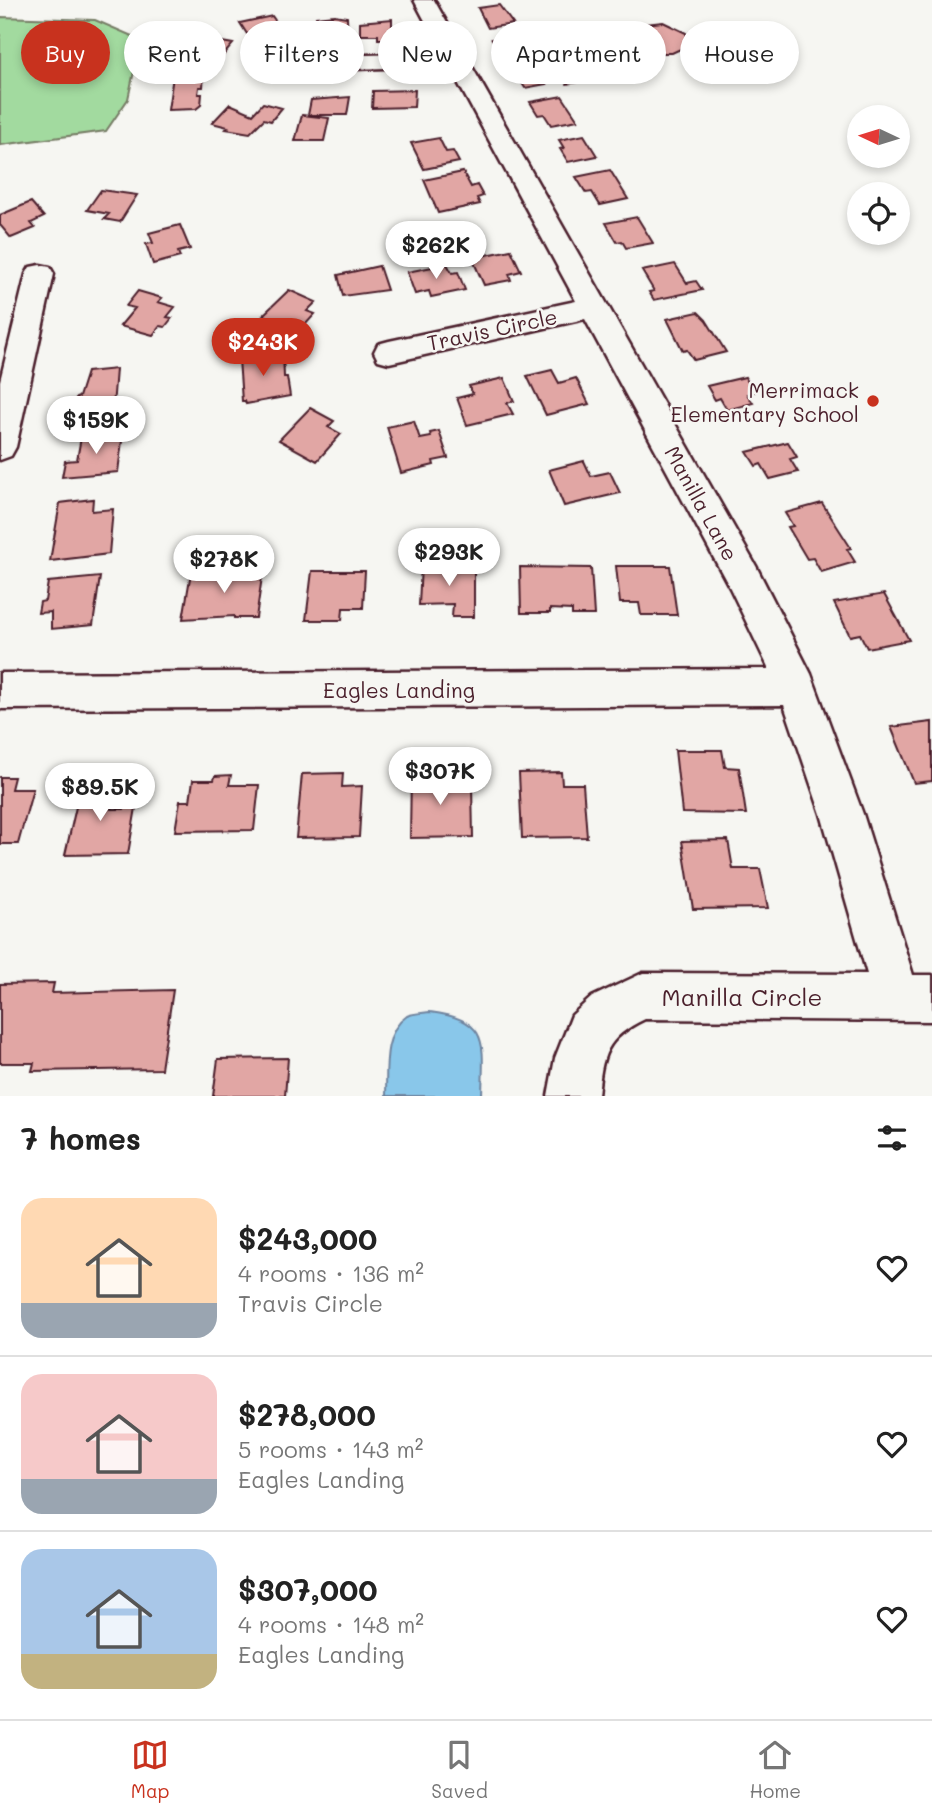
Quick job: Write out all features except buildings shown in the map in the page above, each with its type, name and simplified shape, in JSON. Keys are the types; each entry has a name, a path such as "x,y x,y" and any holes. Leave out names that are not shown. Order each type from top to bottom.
{"street":[{"name":"Manilla Lane","path":"424,0 435,21"},
{"name":"Manilla Lane","path":"470,84 743,577 797,687 842,814 914,997"},
{"path":"0,447 40,274"},
{"name":"Travis Circle","path":"389,352 594,307"},
{"name":"Eagles Landing","path":"0,691 797,687"},
{"name":"Manilla Circle","path":"573,1096 577,1062 592,1026 614,1008 643,996 914,997"}],"green space":[{"path":"0,17 97,21 21,21 21,84 110,84 110,26 124,33 124,84 131,84 128,99 106,131 0,145"}],"water":[{"path":"430,1012 464,1021 474,1028 482,1048 482,1096 386,1096 386,1064 393,1032 407,1016"}],"place":[{"name":"Merrimack Elementary School","path":"873,401"}]}
